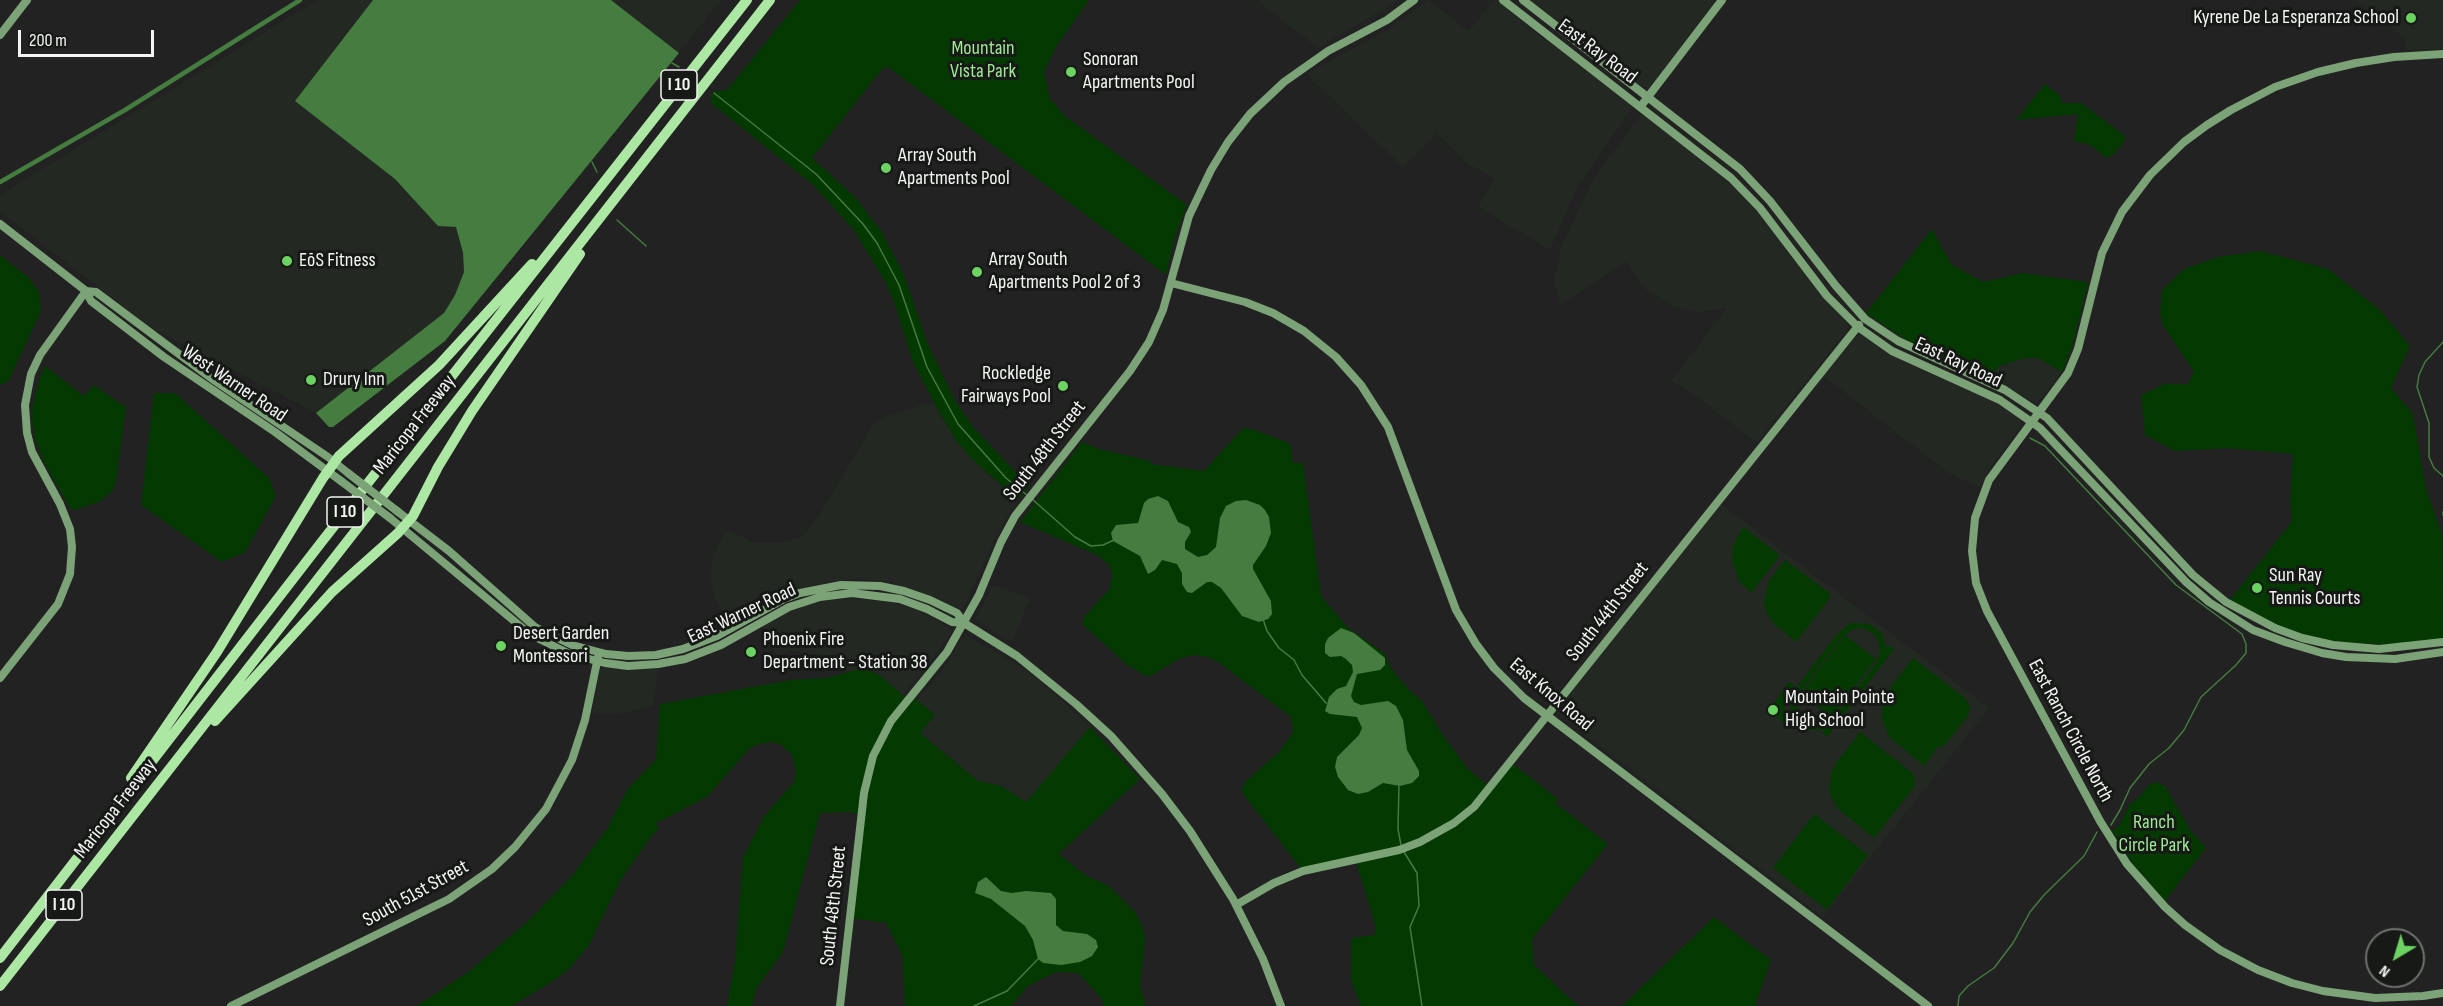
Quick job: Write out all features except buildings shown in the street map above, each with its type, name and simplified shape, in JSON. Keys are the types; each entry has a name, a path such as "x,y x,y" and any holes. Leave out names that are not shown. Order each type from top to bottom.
{"highway":[{"name":"Maricopa Freeway","path":"0,958 320,544 747,0"},
{"name":"Maricopa Freeway","path":"0,986 770,0"},
{"path":"736,42 757,28 778,0"},
{"path":"80,856 103,816 217,652 323,478 339,456 453,350 546,248 590,192 612,171"},
{"path":"128,823 140,815 225,709 332,592 406,524 472,411 539,311 614,209 629,181"}],"main road":[{"path":"0,34 27,0"},
{"name":"South 48th Street","path":"840,1006 861,814 873,756 891,721 937,666 964,623 1015,516 1130,371 1149,342 1157,327 1189,216 1204,182 1223,150 1243,123 1272,92 1336,46 1387,20 1414,0"},
{"name":"East Ray Road","path":"1503,0 1709,159 1746,192 1827,296 1858,327 1892,351 2036,416 2056,442 2187,582 2209,602 2253,630 2299,647 2346,657 2396,659 2443,652"},
{"name":"East Ray Road","path":"1523,0 1729,159 1754,184 1865,319 1898,341 2005,390 2036,416 2063,433 2193,575 2226,602 2275,628 2302,638 2347,647 2395,648 2443,642"},
{"path":"1641,106 1722,0"},
{"name":"East Ranch Circle North","path":"2443,54 2370,61 2318,72 2253,98 2184,142 2150,175 2122,212 2099,264 2073,363 2061,383 1995,468 1982,495 1973,528 1971,551 1974,576 1987,611 2100,821 2127,864 2153,896 2185,925 2228,955 2266,973 2307,987 2359,997 2423,996 2443,993"},
{"name":"West Warner Road","path":"0,224 86,291 91,301 164,357 332,468 348,473 372,492"},
{"name":"East Knox Road","path":"1171,282 1235,299 1273,314 1313,337 1352,373 1375,405 1393,439 1444,580 1464,626 1494,668 1524,698 1547,716 1928,1006"},
{"path":"0,678 58,604 70,574 72,547 70,529 60,504 32,452 27,433 25,405 31,374 40,355 86,291"},
{"name":"West Warner Road","path":"86,291 96,292 332,468 341,481 367,501"},
{"name":"South 44th Street","path":"1236,905 1274,883 1303,871 1402,848 1440,833 1474,807 1865,319"},
{"path":"164,357 168,355 173,357 212,385 218,388 223,387"},
{"name":"East Warner Road","path":"372,492 397,511 406,524 522,629 553,647 597,662 628,666 685,659 721,645 780,612 820,597 852,593 900,599 952,622 964,623"},
{"path":"2113,503 2120,496"},
{"name":"East Warner Road","path":"367,501 390,518 406,524 449,551 528,621 556,638 598,652 628,657 656,655 683,649 717,636 800,593 841,585 880,586 903,591 930,600 957,613 964,623 1007,649 1076,704 1111,736 1145,773 1190,831 1236,905 1263,959 1281,1006"},
{"path":"775,604 780,612"},
{"path":"522,629 528,621"},
{"name":"South 51st Street","path":"231,1006 449,899 492,869 532,827 556,792 581,736 598,652"}],"shaded area":[{"path":"317,0 373,0 295,101 395,179 438,226 456,227 463,253 464,272 455,295 444,313 316,413 153,329 0,212 0,195"},
{"path":"373,0 611,0 679,53 445,341 333,427 329,427 316,413 444,313 455,295 464,272 463,253 456,227 438,226 395,179 295,101"},
{"path":"611,0 721,0 679,53"},
{"path":"1256,0 1399,0 1318,48"},
{"path":"1428,0 1469,31 1494,0 1497,0 1544,40 1559,47 1632,104 1630,112 1578,185 1550,250 1478,207 1495,179 1465,162 1437,133 1403,167 1306,74 1389,29"},
{"path":"1529,0 1717,0 1647,88 1641,86 1629,73"},
{"name":"Kyrene De La Esperanza School","path":"2355,0 2443,0 2443,49 2406,50 2403,36"},
{"path":"1645,115 1693,151 1730,185 1737,188 1780,238 1783,247 1803,268 1848,325 1847,330 1758,441 1752,440 1698,397 1671,381 1727,308 1698,312 1672,306 1645,289 1626,262 1559,306 1554,278 1562,245 1591,184 1640,116"},
{"path":"1856,336 1863,336 1901,360 1994,402 2019,416 2022,420 2021,426 1993,463 1980,487 1950,474 1823,376"},
{"path":"2025,358 2038,358 2062,372 2037,403 1991,379 1999,366"},
{"path":"933,402 957,442 991,478 1018,500 997,534 963,609 959,610 892,582 858,578 812,585 788,592 765,602 733,621 728,620 717,603 710,580 713,555 726,530 756,543 785,542 802,536 818,517 873,425 888,415"},
{"path":"1158,496 1168,501 1178,522 1189,527 1191,532 1185,542 1185,549 1198,557 1207,555 1216,547 1220,518 1226,506 1236,501 1246,500 1260,505 1265,510 1269,517 1271,533 1253,569 1271,601 1272,614 1268,619 1259,622 1242,616 1221,588 1212,582 1207,582 1192,593 1187,592 1182,584 1182,573 1177,564 1162,560 1155,570 1148,574 1140,556 1113,541 1111,533 1116,525 1138,523 1144,503"},
{"name":"Mountain Pointe High School","path":"1721,504 1989,708 1823,917 1558,714 1558,709"},
{"path":"994,585 1030,598 1015,636 1010,642 978,621 976,617"},
{"path":"830,600 884,601 917,610 950,628 951,632 924,671 902,695 881,676 864,668 845,673 840,657 787,651 777,656 762,625 792,610 812,604"},
{"path":"1341,628 1354,633 1385,658 1385,665 1380,670 1357,674 1351,696 1354,702 1361,705 1388,701 1396,706 1403,720 1407,750 1419,771 1419,776 1412,783 1400,786 1383,783 1368,792 1358,794 1348,790 1338,777 1335,767 1337,757 1359,735 1362,728 1357,717 1330,714 1325,711 1329,697 1337,689 1346,686 1353,672 1352,665 1346,659 1341,656 1330,657 1325,653 1328,638"},
{"path":"968,637 1014,662 1050,690 1090,727 1027,803 1001,786 978,781 919,732 935,715 917,700 943,669 962,639"},
{"path":"659,667 653,706 617,714 592,714 600,671 603,668"},
{"path":"986,877 1001,891 1051,893 1056,899 1056,925 1063,931 1087,934 1096,940 1098,947 1092,956 1080,962 1061,965 1043,963 1038,959 1033,940 1025,926 991,899 975,893 978,882"}],"green space":[{"name":"Mountain Vista Park","path":"800,0 1089,0 1056,47 1044,72 1050,99 1066,117 1187,205 1175,237 1166,275 888,67 882,69 812,158 855,197 881,231 904,275 927,342 954,399 973,427 1030,485 1018,500 974,461 957,442 913,362 885,281 853,229 812,184 711,103 711,96 715,91 727,90"},
{"path":"2045,84 2060,96 2062,103 2081,103 2125,136 2125,140 2114,154 2106,158 2090,145 2074,141 2078,114 2016,120"},
{"path":"1932,229 1951,264 1983,282 2022,273 2088,282 2072,348 2062,372 2038,358 2025,358 1999,366 1991,379 1909,342 1866,313"},
{"path":"2260,251 2328,269 2380,310 2410,346 2391,388 2413,414 2426,489 2442,534 2443,638 2388,645 2331,641 2308,636 2269,622 2230,600 2292,521 2290,502 2293,454 2227,448 2175,451 2145,435 2141,395 2164,384 2188,384 2194,372 2162,324 2160,313 2162,290 2184,269 2218,257"},
{"path":"0,255 29,278 39,292 41,311 8,382 0,385"},
{"path":"45,366 84,396 94,385 126,406 116,483 112,491 99,502 75,510 70,508 44,462 35,439 33,404"},
{"path":"154,393 175,393 269,478 276,496 245,552 222,562 141,505"},
{"path":"1243,428 1255,430 1291,444 1293,463 1303,463 1321,596 1348,628 1384,653 1391,668 1409,690 1422,701 1444,737 1469,770 1490,787 1510,762 1558,799 1555,803 1608,844 1532,939 1534,965 1578,1006 1361,1006 1351,981 1351,938 1375,935 1375,924 1355,859 1303,871 1243,794 1242,788 1246,781 1280,751 1293,732 1291,717 1218,662 1207,657 1194,655 1181,658 1148,677 1127,665 1082,624 1085,616 1110,588 1112,573 1108,564 1097,555 1020,522 1082,442 1099,449 1150,461 1151,464 1204,471"},
{"path":"1743,527 1778,554 1778,558 1751,593 1739,581 1732,561 1733,546"},
{"path":"1785,560 1829,593 1830,598 1796,642 1774,624 1767,614 1764,603 1769,580"},
{"path":"1850,623 1870,624 1882,634 1886,648 1889,646 1894,649 1827,737 1822,733 1824,730 1807,730 1796,721 1791,710 1791,695 1837,634","holes":["1864,628 1875,635 1880,651 1877,662 1833,719 1821,724 1808,722 1803,718 1797,708 1801,691 1843,636 1853,629"]},
{"path":"1845,635 1876,659 1832,718 1801,694"},
{"path":"1913,658 1965,698 1970,707 1968,716 1942,748 1938,746 1924,766 1889,737 1882,719 1882,706 1886,693"},
{"path":"863,668 881,676 902,695 917,700 935,715 920,733 978,781 1001,786 1026,802 1090,727 1140,779 1059,854 1085,875 1109,886 1135,912 1143,927 1145,940 1140,986 1146,1006 1104,1006 1101,998 1078,973 1056,972 1028,986 1011,1006 905,1006 902,955 886,923 850,918 860,814 850,812 820,813 783,952 756,989 752,1006 727,1006 735,961 743,857 765,815 794,782 796,772 792,755 780,744 770,742 749,749 707,797 656,823 659,829 653,834 620,881 589,945 570,968 556,979 512,1006 417,1006 468,972 528,921 570,878 607,829 627,790 656,759 660,704 791,680 826,678"},
{"path":"1789,682 1794,685 1784,706 1786,717 1791,722 1789,728 1769,710"},
{"path":"1860,732 1911,772 1915,778 1914,787 1874,838 1838,809 1829,788 1831,773 1836,763"},
{"name":"Ranch Circle Park","path":"2156,782 2165,786 2190,830 2206,848 2165,901 2133,864 2112,831 2119,826 2129,805 2149,785"},
{"path":"1814,814 1868,855 1827,910 1773,868"},
{"path":"1714,917 1771,960 1755,1006 1622,1006"}],"waterway":[{"path":"0,182 125,110 300,0"},
{"path":"672,63 679,67"},
{"path":"714,93 816,174 863,224 877,243 899,285 927,367 958,424 1006,478 1028,496"},
{"path":"592,162 597,172"},
{"path":"617,220 646,246"},
{"path":"2443,342 2425,362 2417,387 2429,423 2429,457 2434,468 2443,476"},
{"path":"2030,438 2045,446 2176,585 2242,634 2246,644 2246,653 2236,665 2201,697 2184,730 2169,748 2149,764 2130,788 2111,825"},
{"path":"1032,499 1075,537 1091,546 1103,545 1114,540"},
{"path":"1263,619 1267,631 1279,648 1294,660 1302,675 1326,703"},
{"path":"1399,784 1398,829 1401,845"},
{"path":"1958,1006 1959,996 1968,986 1994,968 2013,943 2030,912 2084,856 2097,832"},
{"path":"1404,852 1417,873 1419,906 1410,927 1422,1006"},
{"path":"974,1006 1007,991 1038,959"}],"place":[{"name":"Kyrene De La Esperanza School","path":"2411,18"},
{"name":"Sonoran Apartments Pool","path":"1071,72"},
{"name":"Array South Apartments Pool","path":"886,168"},
{"name":"EōS Fitness","path":"287,261"},
{"name":"Array South Apartments Pool 2 of 3","path":"977,272"},
{"name":"Drury Inn","path":"311,380"},
{"name":"Rockledge Fairways Pool","path":"1063,386"},
{"name":"Sun Ray Tennis Courts","path":"2257,588"},
{"name":"Desert Garden Montessori","path":"501,646"},
{"name":"Phoenix Fire Department - Station 38","path":"751,652"},
{"name":"Mountain Pointe High School","path":"1773,710"}]}
